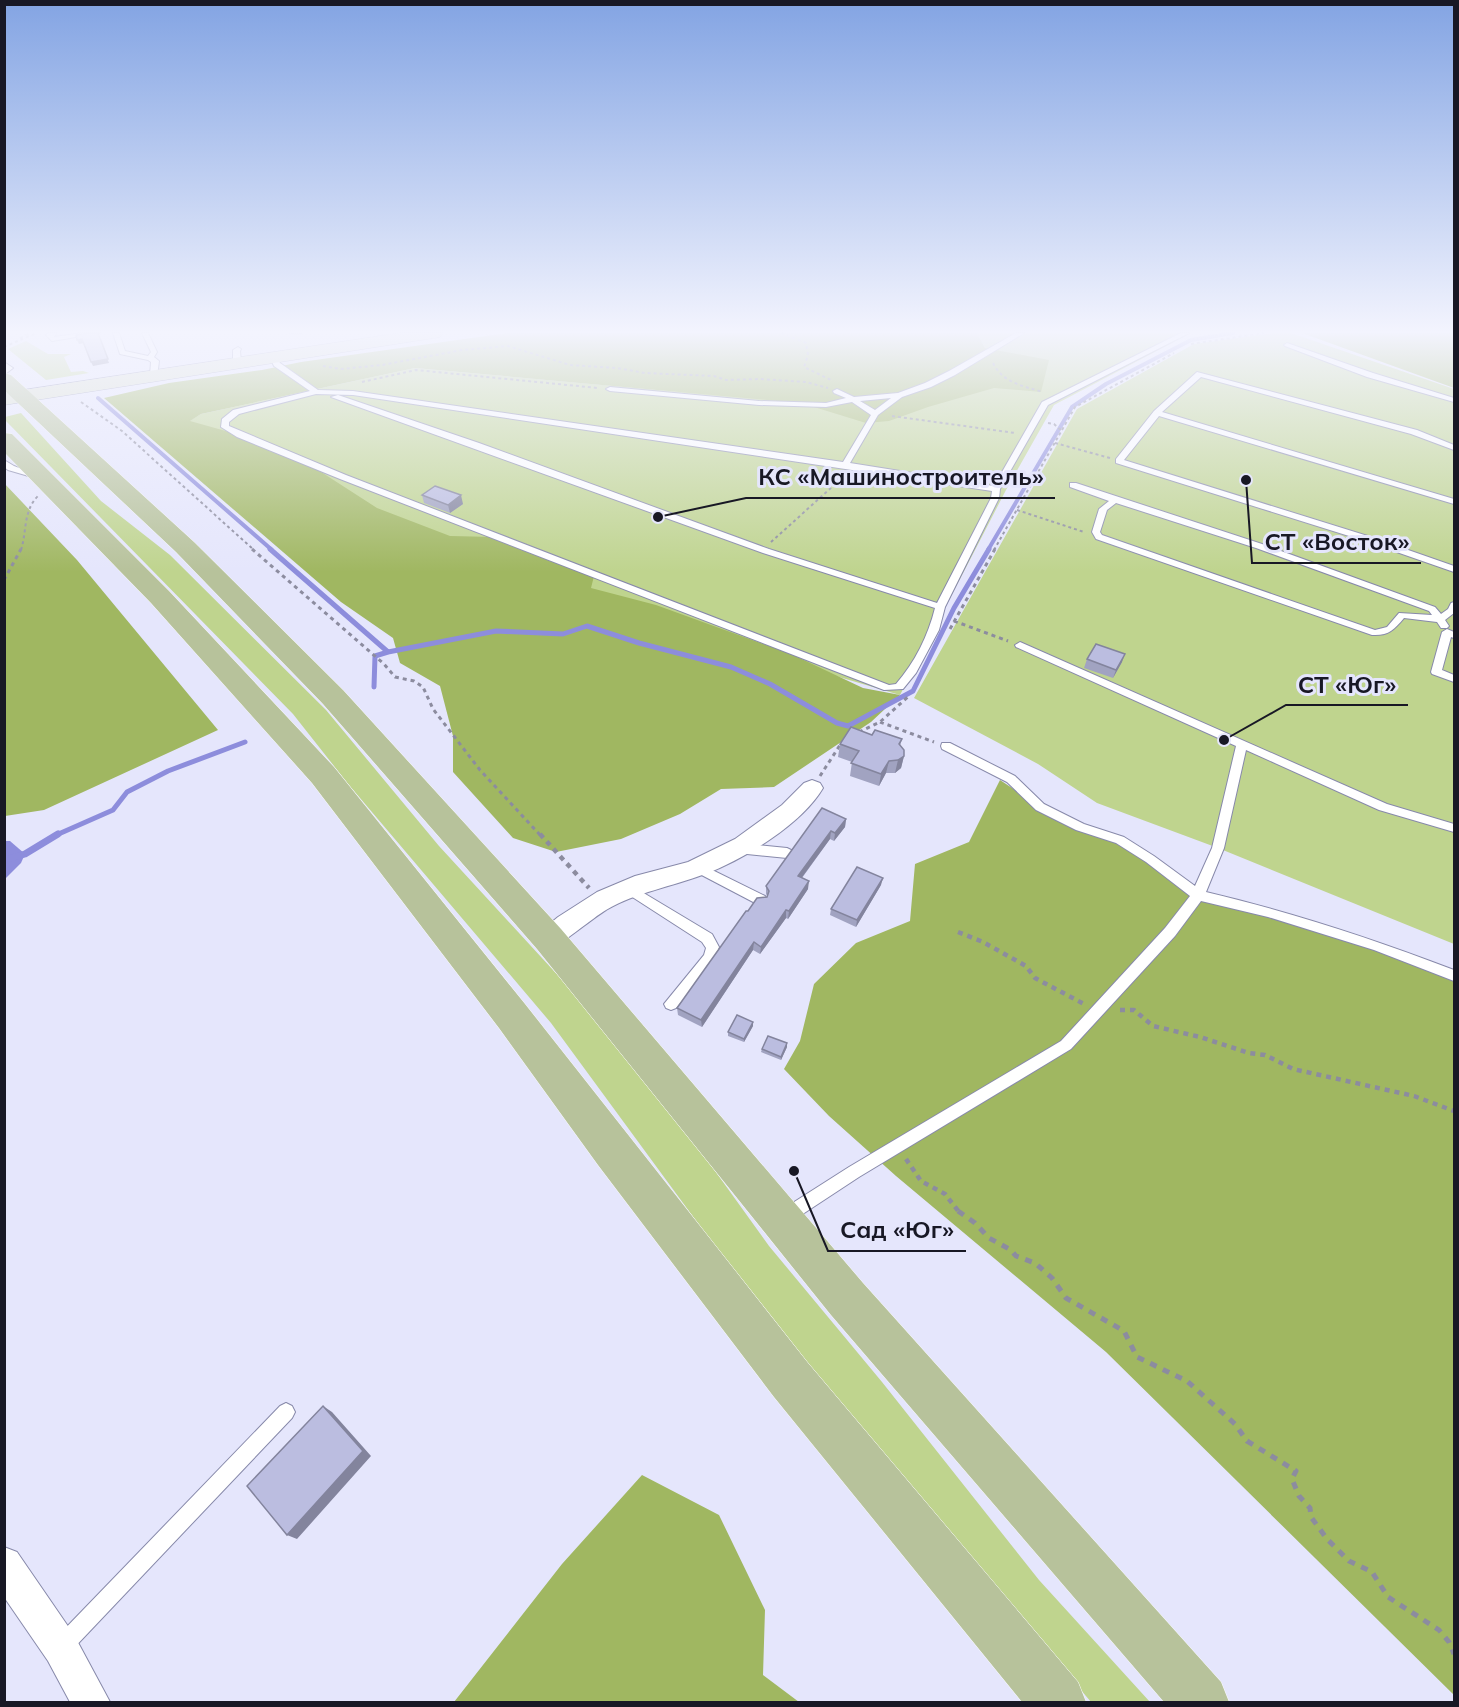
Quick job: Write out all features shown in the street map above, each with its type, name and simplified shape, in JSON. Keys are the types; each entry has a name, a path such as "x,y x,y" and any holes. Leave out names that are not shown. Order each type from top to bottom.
{"main road":[{"path":"41,413 185,547 333,697 549,939 847,1299 1201,1702"},
{"path":"4,439 160,597 323,775 512,1016 613,1151 791,1380 1058,1702"}],"street":[{"path":"549,939 570,919 627,888 698,868 736,848 800,804 812,788"},
{"path":"4,1565 61,1648 91,1702"}],"lane":[{"path":"235,413 225,422 225,427 343,477 888,688 898,687 911,673 934,630 940,607 995,498 996,489 1040,413"},
{"path":"379,413 476,445 762,549 940,607"},
{"path":"496,413 996,489"},
{"path":"1455,502 1157,413 1119,460 1455,569"},
{"path":"1343,413 1414,432 1455,448"},
{"path":"845,465 875,414"},
{"path":"4,462 11,468 46,483"},
{"path":"1073,485 1358,580 1432,609 1451,634 1436,672 1455,679"},
{"path":"1115,500 1103,509 1095,532 1099,537 1375,633 1389,629 1402,615 1440,619 1455,605"},
{"path":"1020,645 1383,807 1455,828"},
{"path":"782,1219 896,1147 1066,1045 1170,932 1198,895 1218,848 1242,744"},
{"path":"946,746 1011,779 1040,807 1080,827 1120,840 1198,895 1268,912 1377,945 1455,976"},
{"path":"736,848 787,853"},
{"path":"698,868 761,900"},
{"path":"627,888 707,938 713,947 709,958 671,1004"},
{"path":"61,1648 286,1412"}],"path":[{"path":"95,413 122,431 192,496 381,661 395,677 414,681 423,687 433,709 480,770 601,901"},
{"path":"949,631 1055,442 1059,429 1071,413"},
{"path":"875,414 1000,430 1028,436"},
{"path":"1055,442 1119,460"},
{"path":"762,549 832,488 845,465"},
{"path":"4,580 22,550 26,518 34,499 46,483"},
{"path":"1017,510 1099,537"},
{"path":"954,621 1020,645"},
{"path":"853,735 880,723 905,702 913,691"},
{"path":"880,723 946,746"},
{"path":"812,788 843,740"},
{"path":"958,932 983,942 1026,966 1035,978 1098,1010 1134,1010 1154,1026 1200,1036 1249,1053 1265,1054 1293,1069 1392,1090 1455,1111"},
{"path":"896,1147 910,1163 921,1181 945,1194 960,1213 975,1223 989,1238 1011,1250 1016,1256 1035,1263 1052,1278 1066,1298 1124,1331 1137,1357 1188,1381 1235,1424 1247,1441 1296,1471 1292,1479 1299,1496 1310,1508 1311,1517 1327,1539 1349,1561 1372,1572 1388,1597 1439,1630 1455,1654"}],"green space":[{"path":"21,413 101,501 170,555 326,710 439,846 586,1006 705,1157 769,1246 882,1382 1039,1580 1150,1702 1091,1702 843,1408 741,1282 551,1023 349,785 293,714 5,420 5,417"},
{"path":"121,413 207,413 190,421 240,435 301,459 377,508 450,536 494,537 594,576 591,588 656,605 791,654 863,688 900,695 871,722 774,787 721,789 680,814 621,839 556,852 513,838 453,772 453,736 440,686 400,663 393,638 341,602"},
{"path":"832,413 912,413 889,421 866,423"},
{"path":"1050,413 1006,490 900,695 619,612 173,431 201,414"},
{"path":"1075,413 1454,413 1454,944 1218,848 1097,803 1038,764 914,698"},
{"path":"4,483 77,560 218,730 44,810 5,816"},
{"path":"1000,780 1063,822 1120,840 1198,895 1431,966 1454,976 1454,1695 1106,1352 896,1176 829,1116 784,1069 800,1041 814,984 856,943 910,921 915,864 969,842"},
{"path":"642,1475 719,1515 765,1610 763,1675 799,1702 454,1702 562,1564"}],"water":[{"path":"5,841 10,841 25,854 21,863 5,879"}],"building":[{"path":"435,486 461,495 448,505 422,495"},
{"path":"1096,644 1125,654 1116,670 1087,659"},
{"path":"851,727 872,735 875,730 902,739 899,744 904,750 904,756 898,760 889,761 881,774 851,763 859,751 840,744"},
{"path":"822,808 846,819 835,833 831,831 798,876 809,881 789,911 786,910 761,947 754,942 701,1020 677,1008 746,911 757,898 767,897 769,891 766,886"},
{"path":"857,867 883,878 857,920 831,909"},
{"path":"737,1015 753,1022 744,1039 728,1032"},
{"path":"768,1036 787,1043 781,1057 762,1049"},
{"path":"323,1406 363,1451 287,1535 247,1486"}],"waterway":[{"path":"115,413 272,550"},
{"path":"988,550 1069,413"},
{"path":"270,549 388,652"},
{"path":"388,652 496,631 563,634 587,626 639,643 731,667 770,684 837,723 848,726 913,691 954,608 989,549"},
{"path":"374,687 375,656 388,652"},
{"path":"57,835 113,810 127,792 168,771 245,742"},
{"path":"4,860 25,854 57,835"}],"place":[{"name":"СТ «Восток»","path":"1246,480"},
{"name":"КС «Машиностроитель»","path":"658,517"},
{"name":"СТ «Юг»","path":"1224,740"},
{"name":"Сад «Юг»","path":"794,1171"}]}
